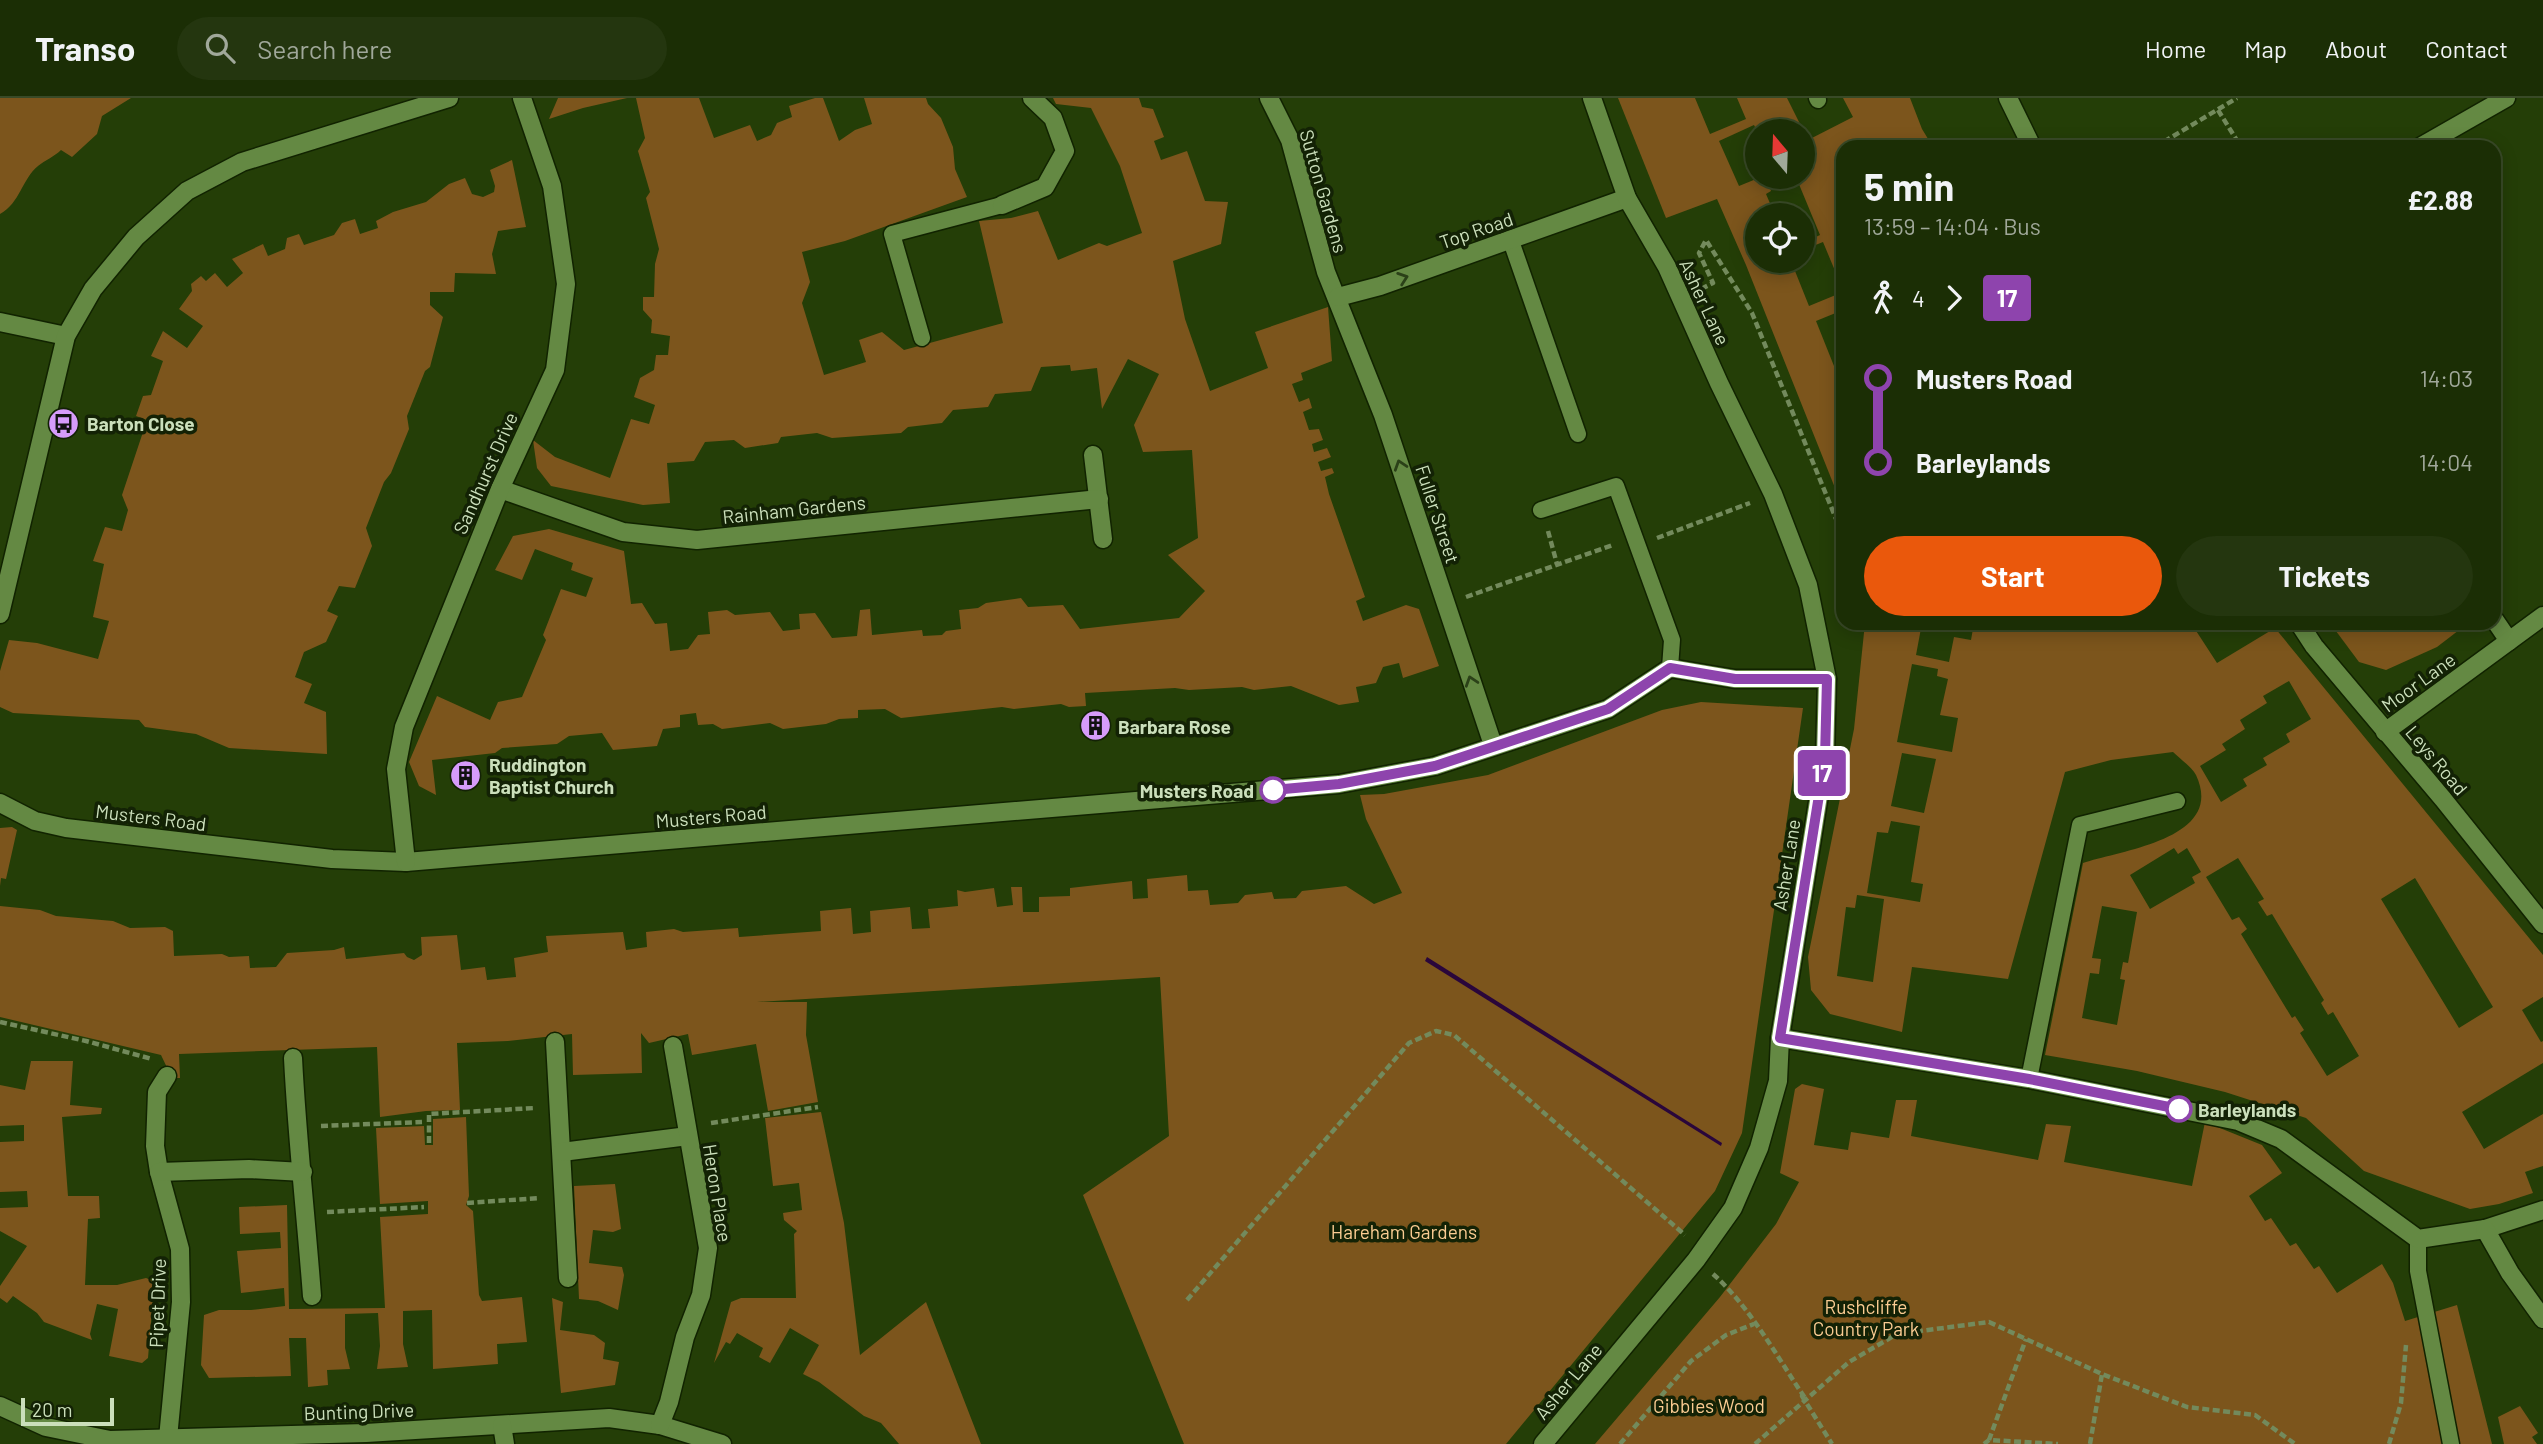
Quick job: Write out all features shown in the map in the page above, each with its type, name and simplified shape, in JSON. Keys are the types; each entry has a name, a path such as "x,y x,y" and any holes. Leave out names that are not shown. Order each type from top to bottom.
{"street":[{"path":"0,614 66,336 93,289 136,237 187,191 242,162 449,98"},
{"name":"Sandhurst Drive","path":"407,862 396,769 404,727 500,489 555,370 566,284 552,186 522,98"},
{"path":"1002,205 1045,187 1065,150 1053,118 1032,98"},
{"name":"Sutton Gardens","path":"1269,98 1290,140 1326,272 1338,297"},
{"name":"Asher Lane","path":"1543,1444 1700,1255 1733,1208 1759,1148 1778,1081 1780,1038 1825,758 1827,679 1808,584 1773,494 1667,267 1627,198 1592,98"},
{"path":"2008,98 2029,140"},
{"path":"2432,140 2507,98"},
{"name":"Top Road","path":"1338,297 1380,286 1627,198"},
{"name":"Fuller Street","path":"1338,297 1383,415 1493,745"},
{"path":"0,322 66,336"},
{"path":"1093,455 1103,540"},
{"name":"Rainham Gardens","path":"500,489 623,531 697,540 1099,499"},
{"name":"Moor Lane","path":"2385,732 2543,616"},
{"path":"2501,629 2510,641"},
{"name":"Leys Road","path":"2304,630 2543,924"},
{"path":"1670,668 1735,679 1827,679"},
{"name":"Musters Road","path":"0,803 35,821 66,828 332,859 407,862 1339,784 1435,766 1608,709 1670,668"},
{"path":"1780,1038 2029,1079 2238,1121 2281,1139 2418,1239 2485,1230 2543,1210"},
{"path":"555,1042 568,1278"},
{"name":"Heron Place","path":"660,1425 669,1402 685,1337 701,1295 708,1248 673,1045"},
{"path":"293,1058 296,1128 303,1172 313,1296"},
{"name":"Pipet Drive","path":"167,1076 157,1092 155,1146 159,1172 180,1249 181,1302 168,1438"},
{"path":"562,1152 687,1132"},
{"path":"159,1172 249,1169 303,1172"},
{"path":"2485,1230 2510,1273 2543,1319"},
{"name":"Bunting Drive","path":"0,1406 46,1427 110,1440 366,1433 609,1418 660,1425 722,1444"},
{"path":"502,1425 505,1444"}],"lane":[{"path":"922,338 892,234 1002,205"},
{"path":"1511,241 1578,434"},
{"path":"1541,510 1616,486 1672,640 1670,668"},
{"path":"2029,1079 2080,825 2177,801"},
{"path":"2418,1239 2418,1270 2451,1444"}],"path":[{"path":"2167,140 2237,98"},
{"path":"2218,110 2237,140"},
{"path":"1681,299 1713,283 1699,253 1706,240 1752,313 1836,519"},
{"path":"1446,604 1557,564 1635,542 1773,494"},
{"path":"1541,510 1557,564"},
{"path":"0,1022 146,1056 159,1063 167,1076"},
{"path":"1187,1300 1409,1043 1436,1031 1454,1035 1700,1255 1754,1324 1805,1398"},
{"path":"429,1143 429,1114 559,1107"},
{"path":"687,1132 818,1107"},
{"path":"296,1128 422,1122"},
{"path":"467,1203 564,1197"},
{"path":"306,1213 424,1207"},
{"path":"1755,1444 1849,1362 1898,1334 1989,1322 2102,1374 2187,1406 2255,1415 2295,1444"},
{"path":"1620,1444 1691,1361 1726,1335 1754,1324"},
{"path":"2389,1444 2401,1403 2407,1336"},
{"path":"1984,1444 1989,1440 2026,1339"},
{"path":"2090,1444 2102,1374"},
{"path":"1805,1398 1802,1396 1832,1444"},
{"path":"1989,1440 2058,1444"}],"green space":[{"path":"0,98 131,98 102,116 97,134 72,157 61,150 38,166 12,204 0,214"},
{"path":"558,98 627,98 549,119"},
{"path":"636,98 699,98 714,138 750,125 757,141 771,135 777,123 792,117 789,106 815,98 823,98 839,141 855,130 872,124 864,98 926,98 941,118 953,147 955,169 967,197 845,241 802,252 810,282 802,303 824,375 866,362 859,340 882,332 904,350 1003,323 979,221 1011,218 1038,211 1058,260 1099,243 1107,246 1142,233 1120,166 1091,108 1056,104 1053,98 1139,98 1142,107 1153,109 1164,137 1154,141 1161,160 1187,151 1205,201 1228,202 1221,244 1173,261 1185,319 1210,391 1268,368 1255,332 1328,307 1332,361 1301,373 1303,380 1292,384 1299,402 1309,398 1312,408 1303,412 1309,430 1319,429 1323,440 1312,444 1314,452 1327,448 1331,457 1318,462 1321,471 1332,468 1334,473 1325,477 1329,494 1365,597 1356,601 1363,621 1406,605 1419,609 1439,666 1403,678 1399,663 1383,667 1376,683 1356,687 1359,702 1339,705 1291,686 1254,690 1242,687 1189,690 1175,688 1085,693 1086,706 1069,707 1061,704 1014,709 1002,707 901,718 885,709 858,710 858,718 783,729 770,723 722,729 713,724 698,725 696,713 680,715 680,727 663,729 657,746 613,750 602,733 569,736 557,744 502,748 495,753 432,760 436,795 419,786 409,762 437,696 490,720 498,702 522,697 546,640 543,635 561,589 586,597 593,578 571,570 573,563 535,549 522,580 495,570 513,536 549,529 624,551 631,604 642,603 655,624 667,623 670,651 688,649 698,635 710,634 708,612 727,610 735,615 770,612 783,631 800,629 799,614 815,613 832,638 857,636 860,610 870,609 872,635 922,630 923,636 942,635 946,631 961,629 959,610 978,608 986,603 1021,598 1028,607 1063,605 1080,629 1179,618 1205,591 1168,555 1198,538 1192,450 1143,452 1134,425 1159,374 1128,359 1102,409 1097,368 1071,371 1070,365 1041,367 1031,391 995,394 988,407 953,410 942,423 908,427 901,433 832,438 817,433 781,437 778,443 745,448 734,440 705,442 694,461 667,463 670,503 643,505 551,486 537,468 533,440 555,457 610,478 631,419 649,424 655,405 634,397 640,378 654,370 656,355 668,355 670,336 651,333 652,320 643,310 643,297 654,297 655,264 659,249 646,198 650,192 638,151 645,138"},
{"path":"1618,98 1695,98 1710,134 1745,119 1745,129 1719,141 1739,186 1745,184 1745,189 1771,191 1766,194 1770,203 1745,203 1745,263 1717,199 1666,218"},
{"path":"1737,98 1787,98 1798,119 1746,119"},
{"path":"1843,98 1910,98 1929,140 1836,140 1836,273 1823,242 1815,245 1815,237 1820,235 1815,223 1815,203 1807,203 1801,189 1815,189 1815,136 1853,117"},
{"path":"512,160 526,227 498,231 492,254 496,274 455,273 454,292 430,292 430,305 443,317 430,367 425,371 407,416 409,429 366,528 372,546 355,588 339,586 327,611 338,616 326,642 304,652 295,677 312,684 304,703 326,712 327,754 229,748 196,734 145,727 139,720 13,713 0,707 0,671 9,640 37,643 98,659 109,621 93,617 104,564 93,561 105,527 122,531 128,510 122,495 147,420 136,416 143,396 151,395 163,361 151,356 163,331 187,348 203,326 179,309 192,291 191,284 201,276 206,281 215,273 227,287 243,273 232,259 263,244 268,256 285,249 287,238 299,234 304,245 334,235 342,223 355,219 360,234 378,228 376,221 393,212 426,202 449,184 465,178 472,194 483,197 494,192 490,170"},
{"path":"1749,273 1796,273 1809,306 1836,295 1836,313 1816,321 1836,371 1836,490"},
{"path":"1864,630 1921,630 1916,655 1949,662 1954,637 1971,640 1973,630 2196,630 2217,663 2272,630 2277,630 2543,955 2543,997 2522,1010 2541,1042 2543,1041 2543,1063 2462,1112 2484,1149 2543,1114 2543,1166 2525,1172 2533,1193 2499,1204 2470,1209 2364,1171 2306,1118 2225,1092 2137,1071 2045,1055 2083,863 2165,838 2183,828 2196,814 2201,797 2196,775 2173,752 2111,760 2065,772 2008,979 1912,967 1902,1032 1830,1014 1811,990 1808,957 1854,729","holes":["1912,664 1938,669 1937,676 1948,679 1940,715 1958,718 1952,752 1897,742","2289,681 2311,719 2286,734 2290,742 2263,758 2267,765 2243,779 2247,786 2221,802 2200,766 2226,750 2222,744 2245,729 2240,720 2267,703 2263,696","1902,753 1936,759 1924,813 1891,806","1891,821 1920,826 1911,882 1923,884 1920,902 1867,893 1877,832 1888,833","2174,848 2178,854 2187,848 2201,872 2192,877 2195,883 2150,909 2130,875","2238,858 2264,899 2258,902 2267,916 2272,914 2324,1000 2321,1003 2328,1015 2333,1012 2359,1056 2327,1076 2300,1033 2304,1030 2295,1016 2292,1018 2241,934 2247,929 2239,917 2232,920 2206,877","2415,878 2493,1007 2459,1028 2381,899","1857,895 1884,899 1873,982 1837,976 1846,907 1855,908","2102,906 2137,912 2128,963 2123,962 2120,979 2125,980 2117,1025 2082,1018 2090,973 2099,974 2101,959 2092,958"]},
{"path":"2335,630 2459,630 2437,647 2386,670 2359,662"},
{"name":"Hareham Gardens","path":"1701,702 1803,708 1742,1133 1715,1191 1506,1444 1184,1444 1083,1195 1169,1136 1160,977 757,1002 807,1002 806,1035 818,1102 768,1111 756,1044 692,1055 688,1034 649,1043 641,1033 642,1073 573,1075 572,1034 457,1043 460,1110 380,1117 377,1047 179,1054 180,1078 172,1078 161,1055 0,1017 0,906 40,910 56,916 113,921 130,928 165,927 173,931 174,956 249,956 250,968 276,967 287,953 344,947 346,959 404,953 414,960 422,955 421,937 457,935 461,970 485,967 487,980 516,977 514,958 548,952 546,936 623,932 626,950 647,947 646,932 674,929 683,932 738,928 739,937 821,931 820,911 851,908 853,934 871,932 870,911 910,907 912,929 930,928 928,909 958,906 957,890 965,892 994,888 997,907 1013,905 1011,887 1022,887 1023,912 1039,912 1039,897 1070,896 1070,888 1132,881 1133,899 1148,898 1147,879 1187,875 1188,891 1208,890 1210,905 1238,903 1245,895 1272,892 1274,899 1296,898 1302,891 1346,886 1374,904 1402,893 1366,819 1360,795 1384,794 1488,775 1662,710"},
{"path":"12,827 17,830 6,879 1,878 0,886 0,828"},
{"path":"31,1061 73,1061 70,1105 102,1108 101,1114 62,1117 68,1196 99,1196 100,1218 88,1219 85,1285 117,1285 146,1278 154,1285 148,1358 142,1363 109,1356 118,1309 97,1304 90,1334 92,1340 44,1322 37,1313 13,1296 7,1303 0,1298 0,1286 27,1246 0,1231 0,1208 28,1207 27,1191 0,1192 0,1142 24,1141 24,1125 0,1126 0,1085 25,1090"},
{"name":"Rushcliffe Country Park","path":"1802,1084 1824,1089 1814,1145 1848,1150 1851,1132 1889,1138 1896,1100 1917,1100 1911,1136 2038,1160 2046,1124 2071,1126 2064,1162 2192,1186 2205,1122 2262,1145 2282,1173 2249,1196 2265,1221 2271,1218 2290,1246 2296,1243 2314,1269 2319,1266 2337,1293 2382,1264 2393,1283 2405,1321 2457,1305 2492,1444 1595,1444 1720,1297 1776,1224 1799,1182 1780,1173 1795,1089"},
{"path":"821,1112 844,1223 860,1355 926,1302 981,1444 899,1444 881,1423 864,1416 819,1382 803,1374 819,1345 790,1328 770,1363 759,1357 763,1348 737,1333 730,1344 726,1342 714,1363 731,1302 741,1298 796,1298 794,1234 797,1231 784,1220 783,1213 802,1210 799,1183 773,1186 765,1118"},
{"path":"466,1117 469,1196 466,1205 473,1211 479,1295 482,1301 522,1297 527,1342 497,1344 498,1364 433,1369 432,1310 403,1311 403,1344 408,1367 377,1369 380,1346 378,1313 345,1314 345,1348 350,1369 327,1370 328,1385 308,1387 306,1338 289,1338 291,1376 209,1378 201,1365 204,1315 219,1310 285,1306 284,1288 241,1293 237,1251 281,1248 280,1232 240,1234 239,1207 287,1205 289,1309 385,1308 380,1217 428,1214 428,1201 380,1204 376,1128 424,1126 425,1145 433,1145 433,1119"},
{"path":"615,1184 621,1229 613,1232 593,1230 589,1263 622,1267 624,1275 618,1310 598,1301 579,1299 574,1186"},
{"path":"552,1298 563,1302 560,1330 594,1335 605,1343 603,1359 619,1362 615,1385 561,1393"},
{"path":"2520,1406 2538,1433 2532,1437 2537,1444 2504,1444 2498,1417"}],"shaded area":[{"path":"1427,957 1722,1143 1721,1146 1425,961"}],"bus line":[{"name":"17","path":"1273,790 1339,784 1435,766 1608,709 1670,668 1735,679 1827,679 1825,758 1780,1038 2029,1079 2179,1109"}],"place":[{"name":"Barton Close","path":"64,423"},
{"name":"Barbara Rose","path":"1095,726"},
{"name":"Ruddington Baptist Church","path":"466,775"},
{"name":"Musters Road","path":"1273,790"},
{"name":"Barleylands","path":"2179,1109"}],"park label":[{"name":"Gibbies Wood","path":"1709,1405"}]}
